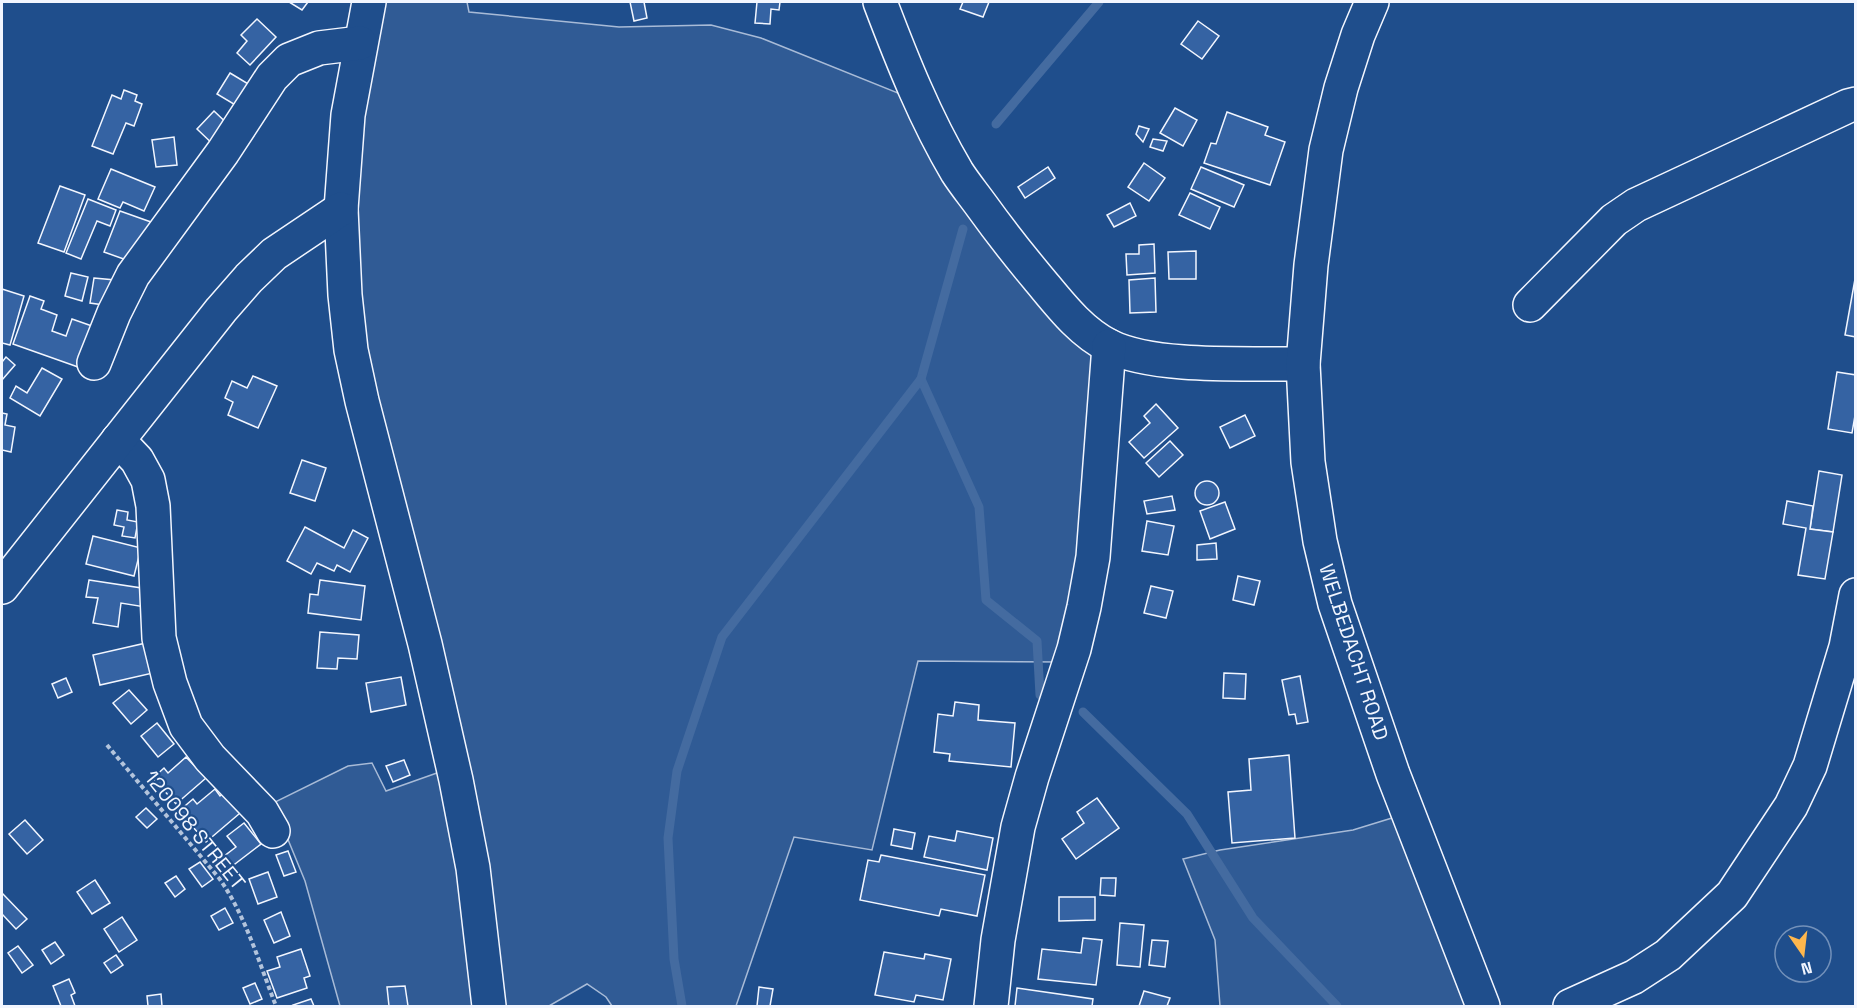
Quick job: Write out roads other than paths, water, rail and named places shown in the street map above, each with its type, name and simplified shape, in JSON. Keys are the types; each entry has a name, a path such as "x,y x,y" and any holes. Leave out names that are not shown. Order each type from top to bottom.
{"street":[{"path":"369,2 348,115 341,209 345,295 351,350 425,644 456,780 473,868 489,1006"},
{"path":"880,2 921,106 958,173 1010,245 1061,306 1086,331 1109,346 1139,356 1169,360 1303,364"},
{"name":"WELBEDACHT ROAD","path":"1372,2 1358,35 1341,88 1326,150 1311,265 1303,364 1308,462 1320,541 1335,604 1393,774 1484,1006"},
{"path":"94,363 114,313 133,275 224,153 272,77 289,60 319,48 360,43"},
{"path":"1530,305 1614,220 1636,206 1856,104"},
{"path":"2,587 249,278 274,254 341,209"},
{"path":"991,1006 998,940 1018,827 1074,649 1086,597 1093,557 1109,346"},
{"path":"118,440 137,460 148,480 153,506 159,638 170,683 186,726 210,758 262,812 273,831"},
{"path":"1570,1006 1634,977 1668,955 1732,895 1791,806 1810,766 1851,648 1856,595"}],"waterway":[{"path":"996,124 1099,2"},
{"path":"963,229 921,379 979,507 986,600 1037,641 1040,695"},
{"path":"682,1006 674,959 668,838 677,771 722,637 921,379"},
{"path":"1083,712 1187,814 1253,918 1337,1006"}]}
